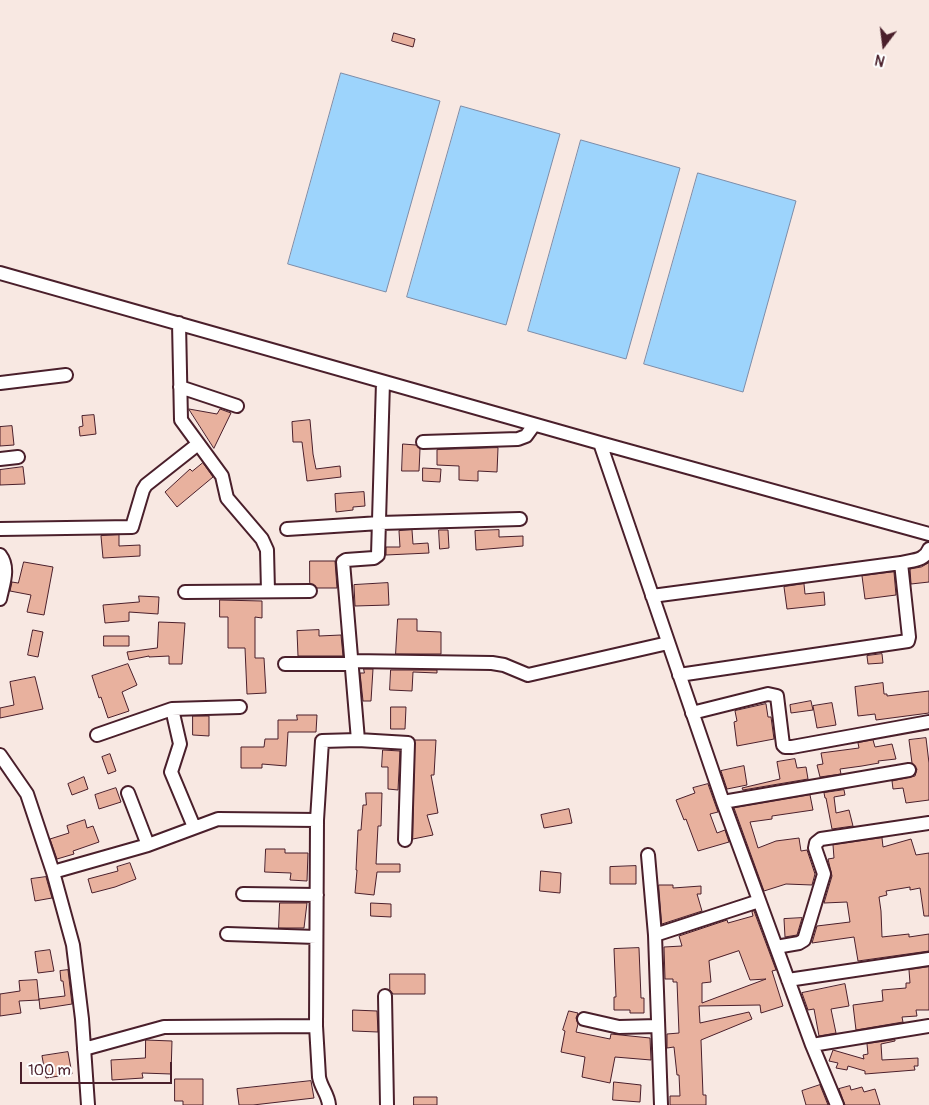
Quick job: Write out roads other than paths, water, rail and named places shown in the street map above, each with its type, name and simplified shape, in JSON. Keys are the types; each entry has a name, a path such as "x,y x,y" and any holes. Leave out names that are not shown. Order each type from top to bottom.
{"street":[{"path":"0,273 534,425 929,534"},
{"path":"179,323 181,420 222,476 227,498 262,539 267,550 268,591"},
{"path":"0,383 66,375"},
{"path":"358,740 343,562 346,560 374,558 378,555 383,382"},
{"path":"180,387 237,406"},
{"path":"424,442 518,439 526,436 534,425"},
{"path":"600,443 722,802 812,1046 837,1105"},
{"path":"0,529 132,527 146,485 198,444"},
{"path":"0,459 18,457"},
{"path":"287,529 380,523 520,519"},
{"path":"652,596 901,563 921,559 927,554 929,549"},
{"path":"0,555 5,561 6,570 0,599"},
{"path":"679,675 908,641 901,563"},
{"path":"186,592 310,591"},
{"path":"286,664 492,663 504,665 528,675 668,643"},
{"path":"692,713 768,694 777,696 782,744 785,747 929,722"},
{"path":"97,735 172,709 240,707"},
{"path":"172,709 180,744 170,772 194,827"},
{"path":"329,1105 328,1097 320,1085 316,1026 317,820 321,743 324,740 408,743 405,840"},
{"path":"0,755 27,794 53,872 73,945 88,1105"},
{"path":"722,802 909,770"},
{"path":"128,793 148,845"},
{"path":"53,872 148,845 218,819 317,820"},
{"path":"776,947 799,943 804,940 824,874 815,848 816,843 821,839 929,823"},
{"path":"648,855 655,935 661,1105"},
{"path":"243,894 317,896"},
{"path":"655,935 758,900"},
{"path":"227,934 316,937"},
{"path":"788,980 929,959"},
{"path":"385,996 387,1105"},
{"path":"584,1018 619,1027 658,1026"},
{"path":"84,1049 164,1027 316,1026"},
{"path":"812,1046 929,1026"}],"water":[{"path":"341,73 440,101 386,292 288,264"},
{"path":"461,106 560,134 506,325 407,297"},
{"path":"581,140 680,168 626,359 528,331"},
{"path":"698,173 796,201 743,392 644,364"}]}
